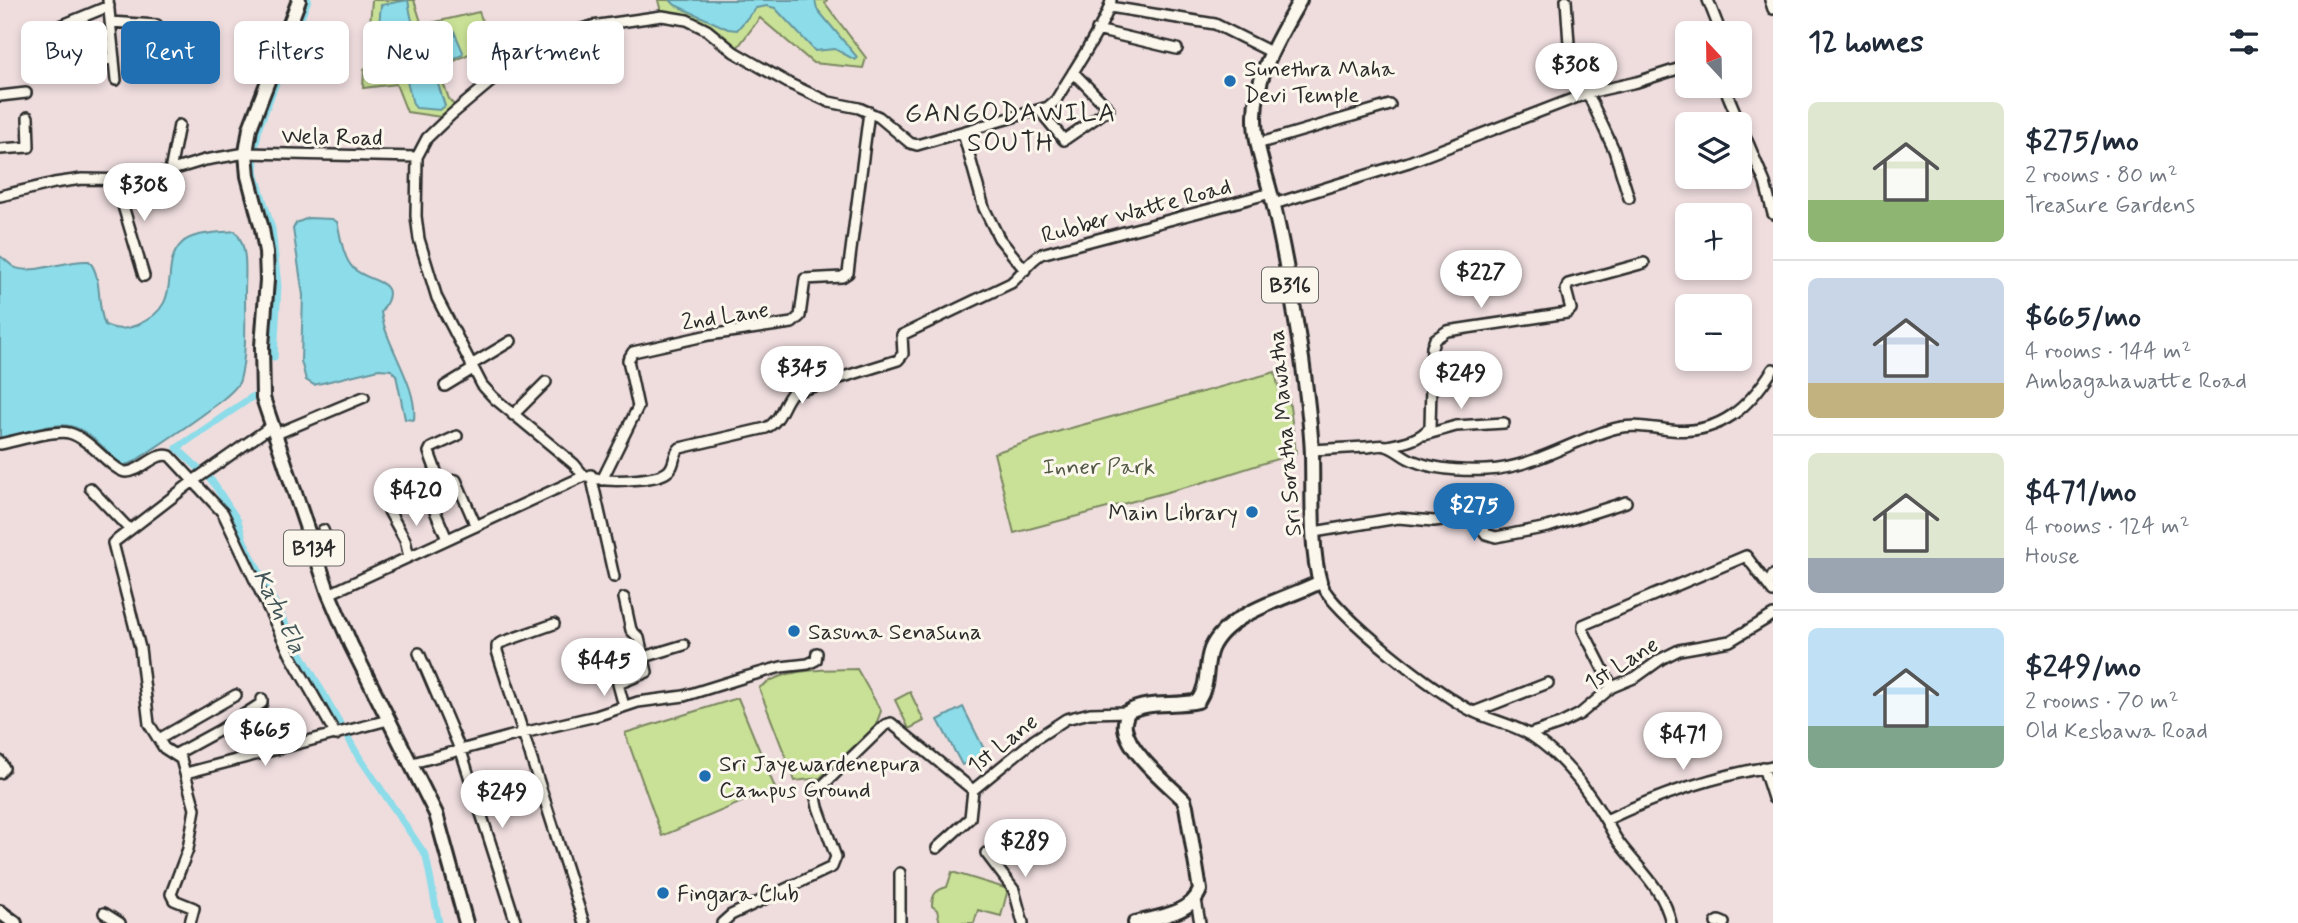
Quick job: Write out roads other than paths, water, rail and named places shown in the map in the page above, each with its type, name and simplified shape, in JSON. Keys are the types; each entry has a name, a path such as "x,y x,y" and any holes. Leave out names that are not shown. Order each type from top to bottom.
{"main road":[{"name":"B134","path":"291,21 299,0"},
{"name":"Sri Soratha Mawatha","path":"1300,0 1271,52 1256,96 1255,118 1257,144 1288,271 1302,362 1312,450 1314,532 1320,582"},
{"name":"B134","path":"267,84 250,128 248,176 262,229 267,280 262,346 263,398 329,594 351,645 440,826 466,923"},
{"path":"1135,923 1184,909 1196,900 1200,890 1184,800 1145,761 1128,737 1124,726 1128,712 1144,706 1198,701 1206,689 1210,651 1219,636 1240,618 1320,582"},
{"path":"0,912 15,923"}],"street":[{"path":"1566,0 1569,44 1614,150 1629,198"},
{"path":"1709,0 1717,21"},
{"path":"1770,0 1773,9"},
{"path":"70,21 109,3 116,80"},
{"path":"614,577 587,476 488,391 472,367 436,298 419,239 416,216 417,157 427,138 512,64 548,39 592,26 643,17 662,16 687,20 707,30 734,52 790,84 829,102 869,112 910,143 917,145 1040,111 1056,100 1110,4 1215,24 1271,52"},
{"path":"110,22 121,23"},
{"path":"1097,30 1177,49"},
{"path":"107,60 114,58"},
{"name":"Rubber Watte Road","path":"587,476 602,480 657,477 668,472 680,448 766,428 774,424 792,393 898,360 903,354 902,335 1011,283 1041,254 1357,180 1588,93 1675,70"},
{"path":"1040,111 1064,140 1109,109 1073,72"},
{"path":"0,96 26,93"},
{"path":"1730,98 1769,182 1773,214"},
{"path":"1257,144 1390,105"},
{"name":"2nd Lane","path":"602,480 638,407 628,360 633,352 709,335 792,323 800,316 805,279 842,277 848,272 869,112"},
{"path":"0,149 29,147 28,117"},
{"path":"170,171 179,125"},
{"path":"963,133 984,208 999,238 1025,271"},
{"name":"Wela Road","path":"0,196 82,179 139,180 205,160 251,154 417,157"},
{"path":"115,179 144,276"},
{"path":"1424,435 1430,426 1432,347 1435,340 1447,331 1466,326 1567,313 1572,309 1566,289 1569,284 1644,263"},
{"path":"445,386 511,341"},
{"path":"1387,446 1402,456 1425,465 1456,470 1490,470 1533,461 1617,427 1640,426 1682,431 1707,428 1743,409 1773,369"},
{"path":"513,415 547,382"},
{"path":"190,923 194,908 174,900 171,894 188,849 195,809 181,759 164,748 149,724 140,648 113,543 209,469 274,430 364,397"},
{"path":"1312,450 1387,446 1456,426 1504,423"},
{"path":"0,444 67,432 79,436 120,470 129,471 168,454 195,480 227,519 291,656 336,735"},
{"path":"447,539 425,488 426,482 436,471 429,452 431,448 457,436"},
{"path":"329,594 587,476"},
{"path":"456,480 476,526"},
{"path":"90,488 130,530"},
{"path":"1314,532 1398,517 1434,521 1466,517 1477,522 1486,534 1496,537 1548,527 1626,502"},
{"path":"389,511 405,540 409,557"},
{"path":"312,541 325,535 323,530"},
{"path":"1612,687 1583,630 1583,625 1746,556 1770,588"},
{"path":"1770,588 1773,575"},
{"path":"1320,582 1342,612 1444,696 1474,712 1530,734 1553,753 1584,786 1618,841 1659,890 1667,905 1671,923"},
{"path":"624,598 631,631 639,638 647,672 618,684 624,706"},
{"name":"1st Lane","path":"1530,734 1580,714 1612,687 1636,677 1679,650 1730,641 1773,615"},
{"path":"554,624 497,646 584,923"},
{"path":"644,657 684,645"},
{"path":"419,653 460,750 516,923"},
{"path":"409,764 596,716 624,706 653,699 684,696 781,667 808,664 816,660 817,653"},
{"path":"1474,712 1548,683"},
{"path":"159,739 236,695"},
{"path":"176,754 220,730 262,703 262,699"},
{"name":"1st Lane","path":"722,923 731,915 832,867 836,857 815,793 885,724 891,723 973,790 1034,740 1066,719 1090,713 1128,712"},
{"path":"186,773 388,720"},
{"path":"0,761 4,768 0,773"},
{"path":"1606,820 1645,801 1691,784 1768,766 1773,797"},
{"path":"937,848 970,818 973,790"},
{"path":"986,853 1014,890 1023,923"},
{"path":"900,873 900,923"},
{"path":"1196,900 1200,923"},
{"path":"104,913 120,923"},
{"path":"1716,923 1724,923"}],"water":[{"path":"408,0 412,21 379,21 381,5"},
{"path":"670,0 815,0 817,9 857,57 855,60 835,49 815,51 775,8 756,8 737,30 728,29 675,5"},
{"path":"453,31 463,52 453,59"},
{"path":"408,84 438,84 445,106 440,110 416,108"},
{"path":"308,218 332,219 337,222 349,263 360,273 387,287 389,293 381,312 411,393 414,420 405,419 396,375 391,370 379,369 314,385 306,380 301,361 303,295 293,229 296,223"},
{"path":"235,231 242,245 245,261 245,348 240,380 224,398 134,462 122,466 91,437 70,426 45,427 0,439 0,256 14,267 29,270 89,261 98,283 105,325 125,329 137,325 162,307 167,296 171,263 182,243 200,235"},
{"path":"963,707 986,753 962,765 938,720"}],"waterway":[{"name":"Katu Ela","path":"274,357 278,286 272,229 256,176 254,156 259,127 308,0"},
{"name":"Katu Ela","path":"252,397 177,448 212,481 238,521 244,541 295,643 356,752 426,856 439,923"}],"place":[{"name":"Sunethra Maha Devi Temple","path":"1230,81"},
{"name":"Main Library","path":"1252,512"},
{"name":"Sasuna Senasuna","path":"794,631"},
{"name":"Sri Jayewardenepura Campus Ground","path":"705,776"},
{"name":"Fingara Club","path":"663,893"}],"district":[{"name":"GANGODAWILA SOUTH","path":"1011,127"}],"park label":[{"name":"Inner Park","path":"1099,466"}]}
